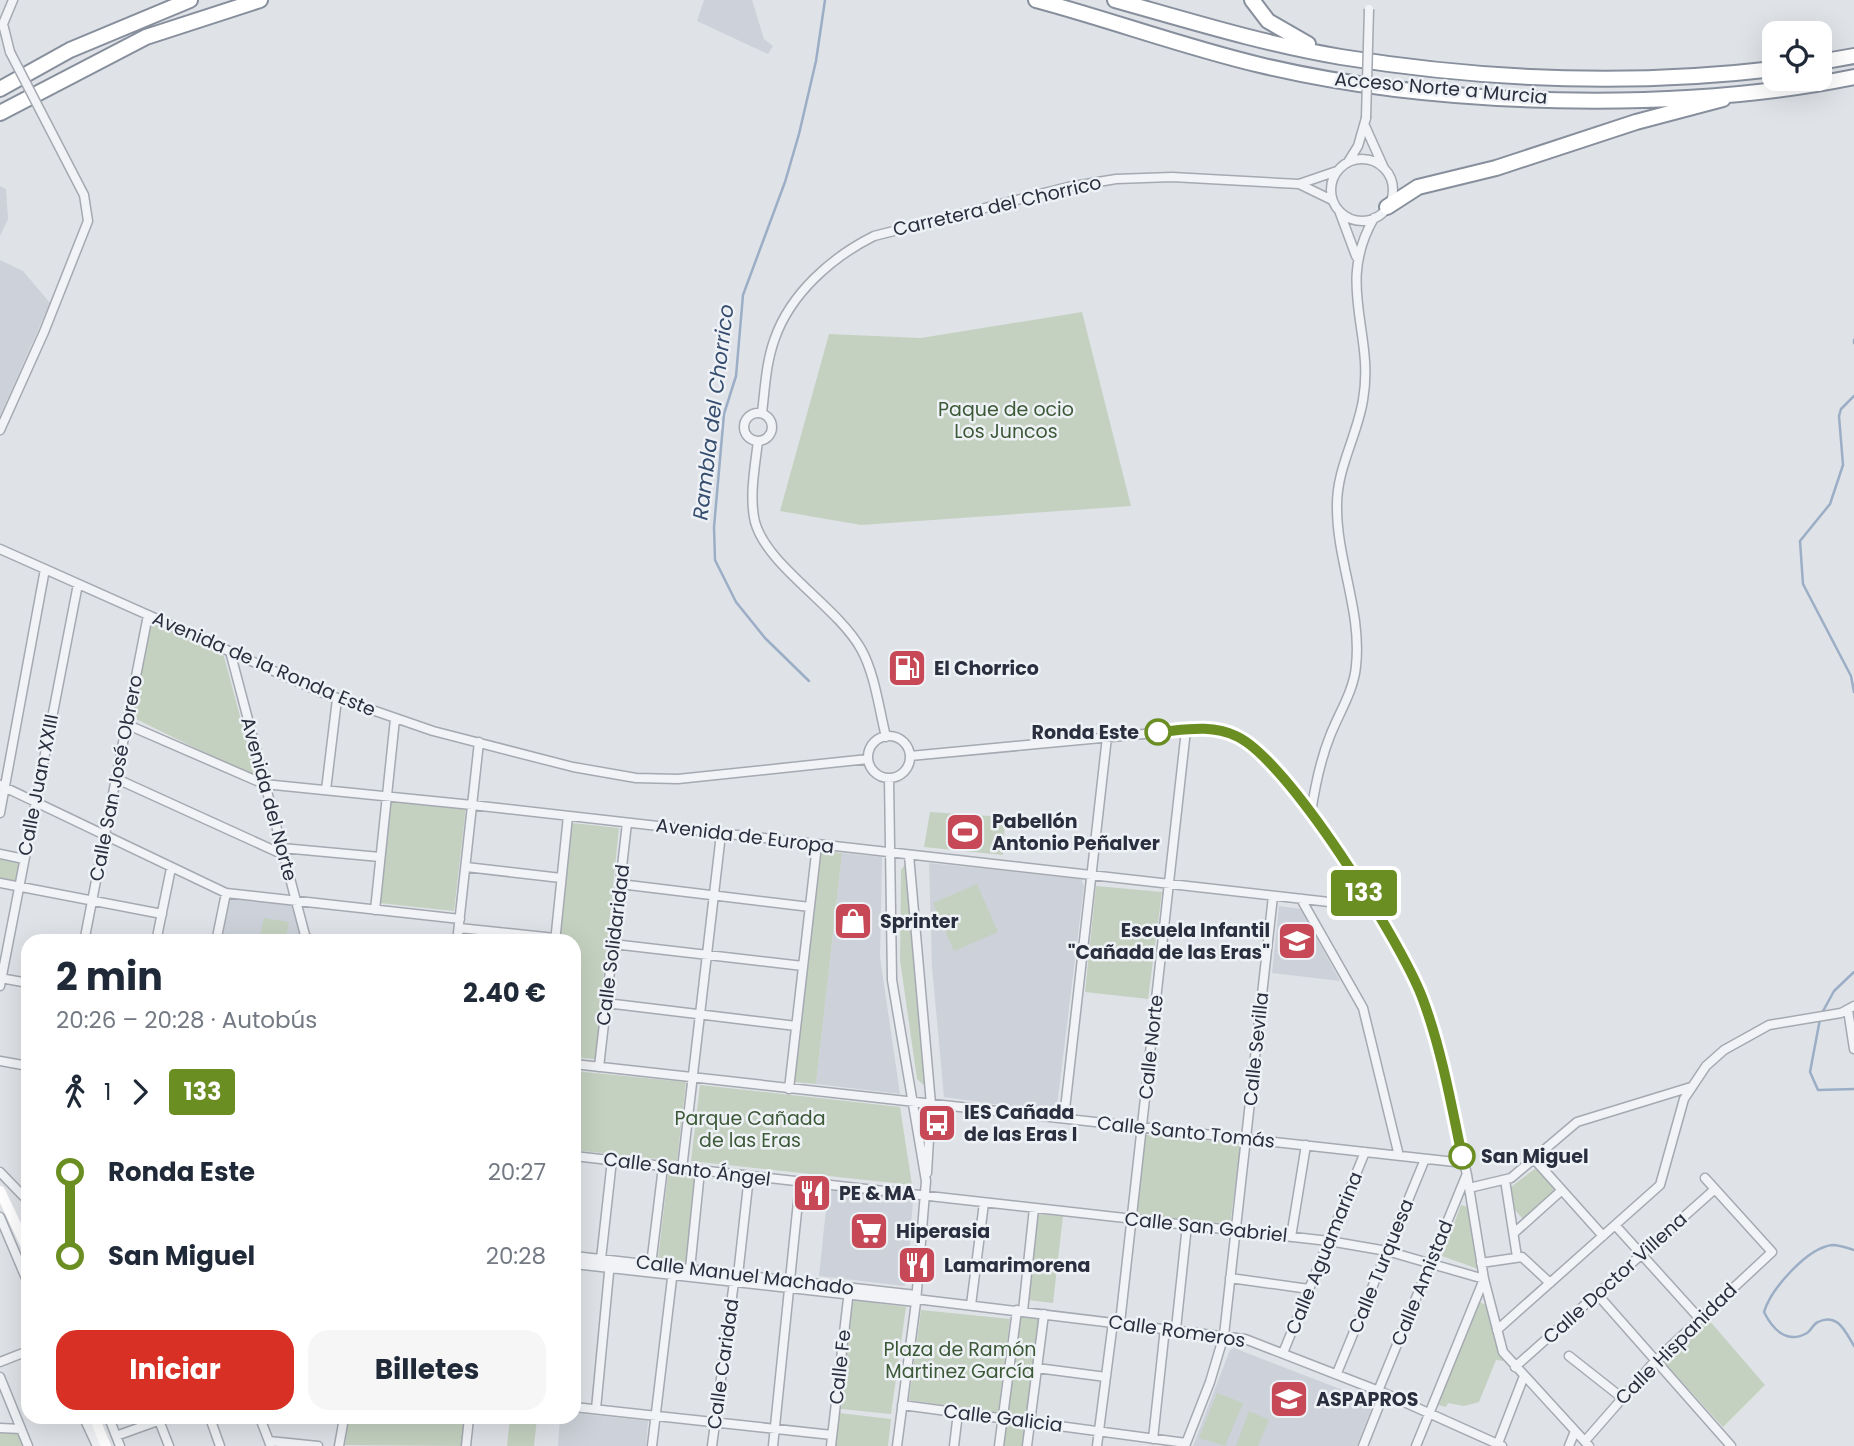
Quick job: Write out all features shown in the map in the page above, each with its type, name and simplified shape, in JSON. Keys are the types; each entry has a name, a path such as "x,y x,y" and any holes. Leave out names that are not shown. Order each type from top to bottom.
{"highway":[{"path":"0,89 70,50 190,0"},
{"path":"0,114 145,37 260,0"},
{"name":"Acceso Norte a Murcia","path":"1036,0 1228,57 1348,80 1452,93 1545,99 1654,98 1819,84 1854,77"},
{"name":"Acceso Norte a Murcia","path":"1115,0 1231,33 1342,57 1472,72 1588,79 1653,79 1762,70"},
{"path":"1252,0 1260,13 1280,30 1342,57"},
{"path":"1832,60 1854,57"},
{"path":"1387,208 1418,187 1496,168 1636,121 1715,103 1734,92"}],"main road":[{"path":"0,1191 21,1236"},
{"path":"97,1424 106,1446"}],"street":[{"path":"0,430 87,228 88,213 84,195 10,52 3,24 13,0"},
{"path":"1311,813 1321,759 1350,689 1357,654 1352,590 1336,506 1338,483 1363,401 1366,376 1357,298 1356,256 1332,200 1331,190 1337,171 1348,162 1365,122 1370,4"},
{"path":"1356,256 1374,218 1387,208 1393,188 1365,122"},
{"path":"1348,162 1367,159 1384,169"},
{"name":"Carretera del Chorrico","path":"762,413 770,354 786,314 822,271 855,246 874,236 1068,187 1116,179 1172,177 1299,184 1337,171"},
{"name":"Carretera del Chorrico","path":"1299,184 1332,200"},
{"path":"1338,211 1355,220 1374,218"},
{"path":"762,413 771,419 773,429 766,439 758,442 747,436 744,424 751,415 762,413"},
{"path":"758,442 753,511 756,524 775,555 831,611 862,650 886,737"},
{"name":"Avenida de la Ronda Este","path":"0,549 231,655 337,699 395,719 573,767 636,778 678,779 868,759"},
{"path":"0,813 2,786 45,569"},
{"name":"Calle Juan XXIII","path":"1,981 78,584"},
{"name":"Calle San José Obrero","path":"85,934 148,615"},
{"name":"Avenida del Norte","path":"231,655 305,934"},
{"path":"326,790 337,699"},
{"path":"374,909 395,719"},
{"name":"Avenida de Europa","path":"128,725 264,784 1373,907"},
{"path":"910,757 1186,730 1222,731 1255,747 1268,758 1311,813 1373,907 1422,996 1467,1175 1484,1279 1503,1352 1587,1444"},
{"name":"Calle Norte","path":"1097,1446 1132,1219 1186,730"},
{"path":"886,737 899,739 910,757 906,769 889,778 877,775 868,759 871,747 886,737"},
{"path":"1064,1118 1107,737"},
{"path":"458,934 479,742"},
{"path":"889,778 892,979 926,1181"},
{"path":"117,779 283,851 380,858"},
{"path":"2,786 226,893 374,909 521,934"},
{"path":"556,934 568,816"},
{"name":"Calle Solidaridad","path":"599,1067 627,823"},
{"path":"682,1169 721,834"},
{"path":"789,1089 817,845"},
{"path":"0,854 24,859"},
{"path":"897,1446 930,1158 931,1104 909,855"},
{"path":"466,867 561,878"},
{"path":"158,934 171,868"},
{"path":"0,883 162,914"},
{"path":"620,884 810,906"},
{"path":"218,934 226,893"},
{"name":"Calle Sevilla","path":"1186,1445 1210,1382 1224,1335 1273,896"},
{"path":"1301,899 1363,1008 1399,1156"},
{"path":"613,944 803,966"},
{"path":"1,981 21,982"},
{"path":"606,1003 796,1026"},
{"path":"1497,1330 1660,1185 1678,1119 1690,1087 1706,1066 1751,1033 1769,1025 1834,1015 1851,1008 1854,1049"},
{"path":"0,1061 21,1065"},
{"name":"Calle Santo Tomás","path":"581,1065 1464,1163"},
{"path":"1469,1188 1506,1180 1535,1160 1577,1122 1690,1087"},
{"path":"1291,1237 1306,1145"},
{"name":"Calle Aguamarina","path":"1283,1353 1365,1152"},
{"name":"Calle Santo Ángel","path":"581,1157 925,1196"},
{"name":"Calle Turquesa","path":"1337,1373 1424,1159"},
{"path":"596,1409 612,1160"},
{"path":"1535,1160 1603,1236"},
{"path":"651,1265 663,1167"},
{"path":"690,1269 700,1171"},
{"path":"0,1172 21,1194"},
{"name":"Calle Amistad","path":"1363,1446 1381,1392 1467,1175"},
{"name":"Calle Caridad","path":"712,1446 749,1177"},
{"path":"1704,1178 1715,1189"},
{"path":"1506,1180 1517,1257"},
{"path":"772,1446 800,1182"},
{"name":"Calle Hispanidad","path":"1587,1444 1621,1397 1655,1361 1772,1252 1715,1189"},
{"name":"Calle Doctor Villena","path":"1516,1367 1715,1189"},
{"path":"1514,1233 1562,1190"},
{"name":"Calle San Gabriel","path":"925,1196 1329,1241 1387,1251 1484,1279"},
{"path":"971,1305 984,1203"},
{"path":"999,1446 1034,1208"},
{"path":"0,1217 21,1266"},
{"path":"1615,1224 1699,1318"},
{"path":"1176,1329 1187,1225"},
{"name":"Calle Manuel Machado","path":"581,1257 673,1271 916,1298"},
{"path":"1482,1263 1517,1257 1531,1262 1550,1283"},
{"name":"Calle Manuel Machado","path":"581,1264 607,1262 651,1265 673,1271 690,1269 736,1278"},
{"path":"652,1446 673,1271"},
{"path":"1230,1278 1309,1289"},
{"path":"1416,1446 1484,1279"},
{"name":"Calle Fe","path":"831,1446 848,1291"},
{"path":"1597,1294 1731,1446"},
{"name":"Calle Romeros","path":"916,1298 1224,1335 1337,1373 1499,1445"},
{"path":"1027,1446 1044,1314"},
{"path":"1153,1439 1165,1328"},
{"path":"0,1362 21,1354"},
{"path":"1569,1356 1621,1397"},
{"path":"1037,1368 1106,1377"},
{"path":"1499,1445 1524,1376"},
{"path":"0,1377 28,1446"},
{"name":"Calle Galicia","path":"902,1405 1186,1445"},
{"path":"581,1408 832,1435"},
{"path":"954,1446 958,1413"},
{"path":"87,1424 97,1446"},
{"path":"111,1424 120,1446"},
{"path":"116,1436 146,1424"},
{"path":"163,1424 169,1446"},
{"path":"211,1424 220,1446"},
{"path":"262,1424 270,1444 318,1446"},
{"path":"339,1446 343,1424"},
{"path":"466,1446 468,1424"},
{"path":"0,1428 21,1429"},
{"path":"1569,1446 1575,1430"}],"shaded area":[{"path":"704,0 752,0 764,39 773,46 768,54 697,21"},
{"path":"0,186 6,189 8,219 0,236"},
{"path":"0,260 23,271 50,303 0,416"},
{"path":"842,853 882,857 880,957 900,1094 816,1084"},
{"path":"929,863 1081,879 1084,886 1057,1106 1043,1111 944,1097 932,967"},
{"path":"230,896 291,904 300,934 223,934"},
{"name":"Escuela Infantil \"Cañada de las Eras\"","path":"1279,906 1301,909 1340,981 1272,973"},
{"name":"Hiperasia","path":"828,1190 913,1199 907,1283 904,1286 819,1276"},
{"name":"ASPAPROS","path":"1234,1348 1374,1402 1357,1446 1193,1446 1230,1350"},
{"path":"581,1414 648,1421 646,1446 558,1446 560,1424 581,1424"}],"green space":[{"name":"Paque de ocio Los Juncos","path":"1082,312 1131,506 861,525 780,511 829,334 921,338"},
{"path":"150,622 223,653 255,772 250,775 132,717"},
{"path":"390,799 466,807 454,911 379,903"},
{"name":"Pabellón Antonio Peñalver","path":"930,812 1005,817 1003,855 924,847"},
{"path":"572,823 619,828 595,1059 581,1058 581,934 561,934"},
{"path":"819,850 842,853 816,1084 794,1082"},
{"path":"0,854 24,859 19,886 0,883"},
{"path":"904,866 907,867 927,1088 917,1079 900,960 901,870"},
{"path":"977,884 998,932 954,951 933,903"},
{"path":"1096,886 1162,892 1148,999 1085,992"},
{"path":"264,918 289,922 286,934 261,934"},
{"name":"Parque Cañada de las Eras","path":"581,1072 686,1082 677,1161 581,1151"},
{"name":"Parque Cañada de las Eras","path":"700,1085 900,1107 912,1185 691,1161"},
{"path":"1146,1135 1241,1143 1230,1224 1136,1214"},
{"path":"1536,1168 1556,1191 1523,1219 1515,1210 1511,1187"},
{"path":"668,1174 696,1177 686,1262 658,1259"},
{"path":"1461,1205 1468,1207 1478,1269 1442,1256"},
{"path":"1037,1214 1063,1216 1053,1303 1028,1300"},
{"path":"853,1300 906,1307 891,1414 841,1409"},
{"path":"1477,1301 1486,1305 1503,1361 1496,1360 1479,1402 1464,1406 1448,1403 1446,1407 1438,1405"},
{"name":"Plaza de Ramón Martinez García","path":"921,1310 1010,1319 998,1413 909,1400"},
{"path":"1019,1315 1041,1317 1026,1417 1006,1415"},
{"path":"1708,1319 1765,1385 1723,1427 1663,1361"},
{"path":"1217,1393 1243,1403 1225,1446 1199,1438"},
{"path":"1249,1411 1269,1420 1258,1446 1236,1446"},
{"path":"839,1413 891,1419 888,1446 835,1446"},
{"path":"1005,1422 1027,1425 1024,1446 1002,1446"},
{"path":"348,1424 464,1424 462,1446 345,1445"},
{"path":"509,1424 536,1424 534,1446 507,1446"},
{"path":"0,1433 18,1434 23,1446 0,1446"}],"waterway":[{"name":"Rambla del Chorrico","path":"809,681 765,638 736,602 715,560 714,527 724,414 736,376 743,295 785,182 799,134 816,61 825,0"},
{"path":"1854,396 1841,409 1839,416 1843,465 1830,504 1800,541 1803,584 1851,676 1854,692"},
{"path":"1822,1013 1834,991 1854,972"},
{"path":"1820,1019 1810,1072 1818,1090 1854,1089"},
{"path":"1854,1250 1832,1245 1812,1253 1782,1281 1764,1312 1776,1329 1793,1337 1807,1333 1818,1322 1831,1320 1840,1325 1854,1346"}],"bus line":[{"name":"133","path":"1158,732 1208,728 1238,736 1268,758 1311,813 1373,907 1422,996 1462,1156"}],"place":[{"name":"El Chorrico","path":"907,668"},
{"name":"Ronda Este","path":"1158,732"},
{"name":"Pabellón Antonio Peñalver","path":"965,832"},
{"name":"Sprinter","path":"853,921"},
{"name":"Escuela Infantil \"Cañada de las Eras\"","path":"1297,941"},
{"name":"IES Cañada de las Eras I","path":"937,1123"},
{"name":"San Miguel","path":"1462,1156"},
{"name":"PE & MA","path":"812,1193"},
{"name":"Hiperasia","path":"869,1231"},
{"name":"Lamarimorena","path":"917,1265"},
{"name":"ASPAPROS","path":"1289,1399"}]}
